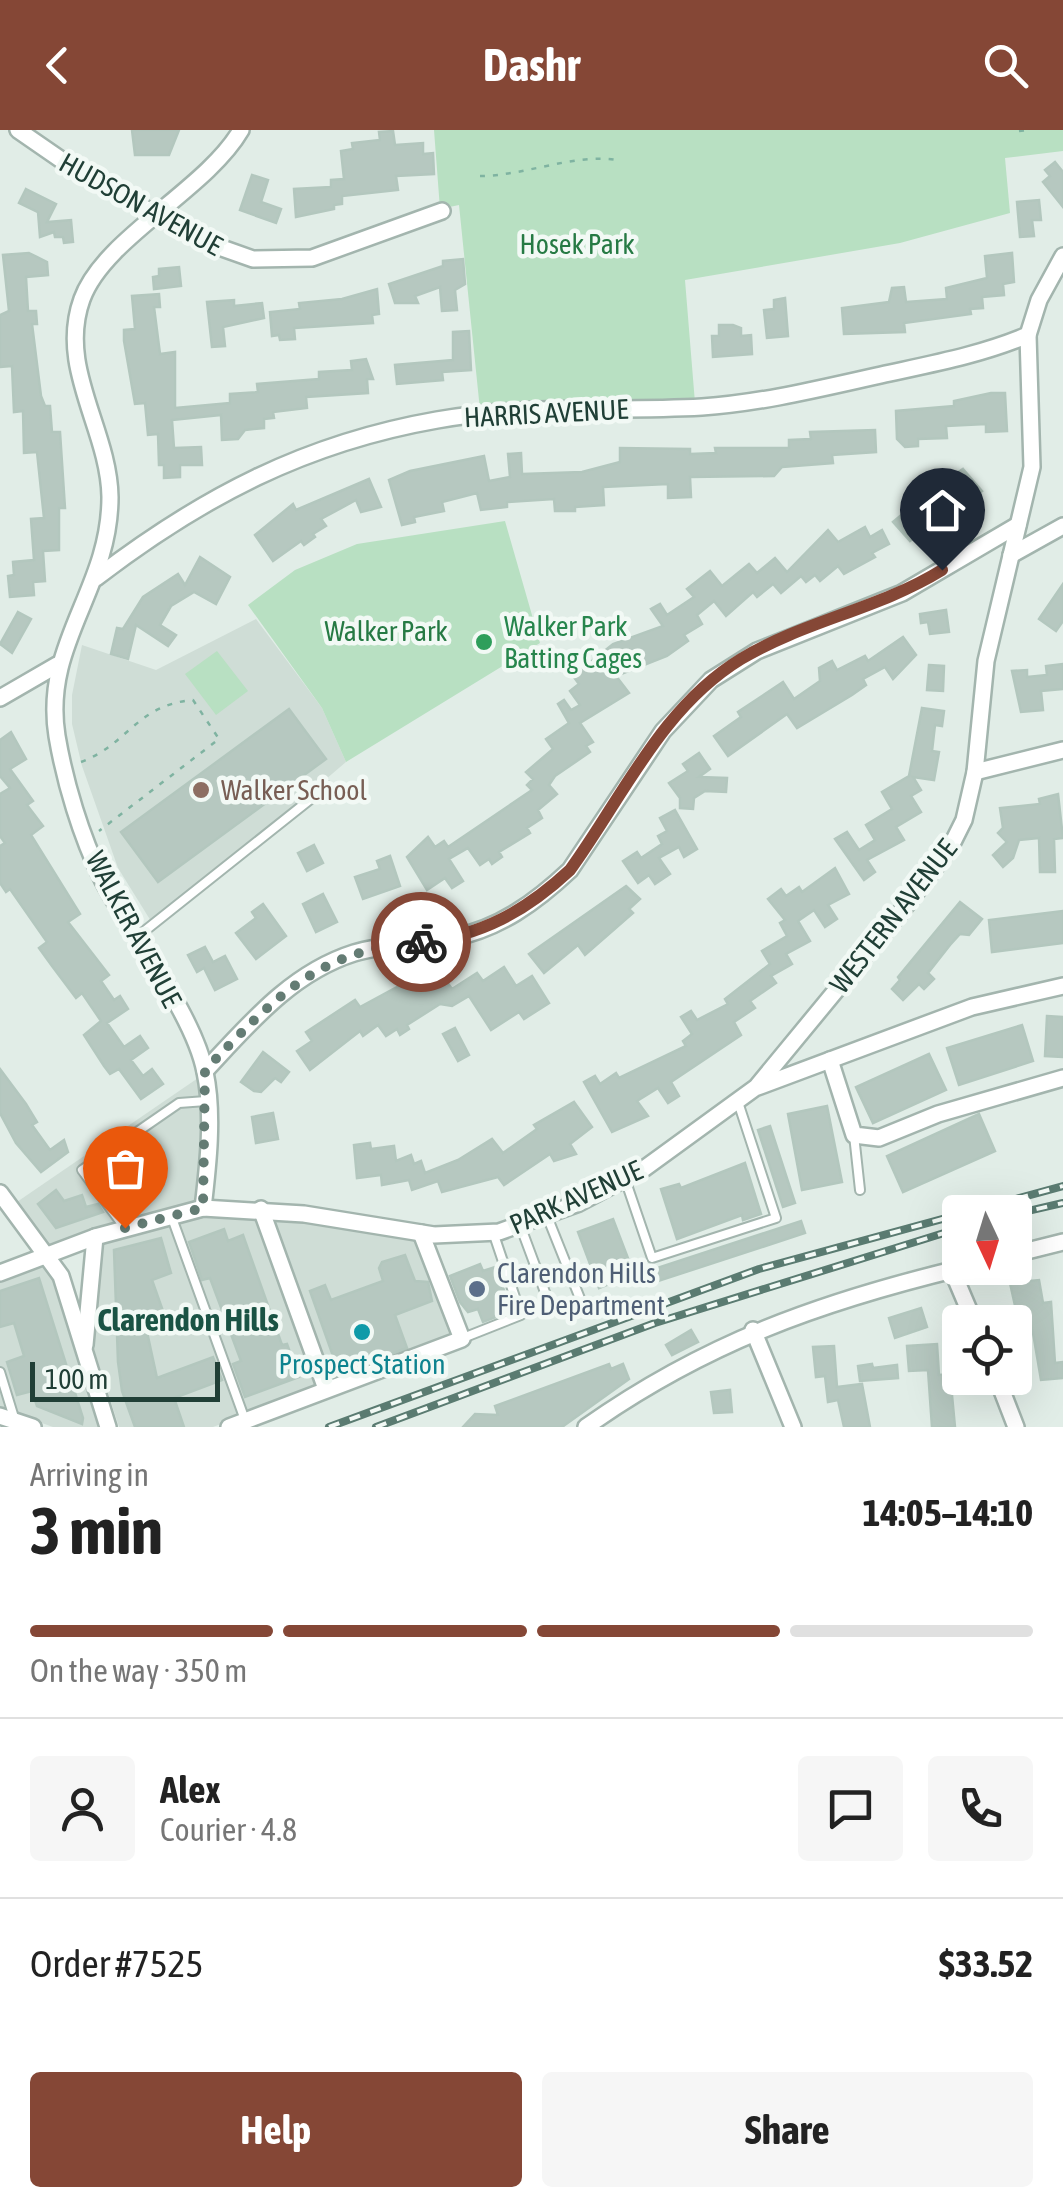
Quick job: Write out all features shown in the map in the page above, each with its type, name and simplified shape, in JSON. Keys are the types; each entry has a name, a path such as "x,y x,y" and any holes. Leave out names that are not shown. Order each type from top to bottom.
{"street":[{"name":"HUDSON AVENUE","path":"18,130 73,168 236,256 272,261 330,254 442,210"},
{"name":"WALKER AVENUE","path":"203,1208 205,1070 137,937 102,879 70,789 54,718 57,665 96,578 106,540 108,475 102,442 76,361 77,318 90,283 158,212 214,166 241,130"},
{"name":"WESTERN AVENUE","path":"755,1088 951,846 968,806 976,772 982,680 1032,466 1028,335 1039,300 1063,256"},
{"name":"HARRIS AVENUE","path":"96,578 236,486 287,460 345,441 437,420 509,410 705,407 769,398 978,353 1028,335"},
{"path":"205,1070 276,998 330,962 378,947 468,934 504,920 548,891 570,870 682,705 722,671 778,641 902,593 1018,525"},
{"path":"1011,555 1063,526"},
{"path":"0,698 57,665"},
{"path":"976,772 1063,750"},
{"name":"PARK AVENUE","path":"0,1273 95,1237 203,1208 261,1209 421,1233 493,1232 520,1226 625,1179 755,1088 972,1007 1063,986"},
{"path":"830,1060 854,1135 879,1138 938,1114 1063,1078"},
{"path":"0,1193 61,1276 108,1427"},
{"path":"261,1209 326,1389"},
{"path":"228,1427 462,1338 421,1233"},
{"path":"84,1348 95,1237"},
{"path":"1032,1250 1063,1242"},
{"path":"586,1427 660,1378 753,1330 942,1273"},
{"path":"753,1330 794,1427"},
{"path":"1004,1395 1016,1427"},
{"path":"7,1419 33,1427"}],"lane":[{"path":"137,937 326,786"},
{"path":"125,1228 82,1170 179,1103 206,1102"},
{"path":"625,1179 652,1258 776,1218 738,1102"},
{"path":"854,1135 860,1190"},
{"path":"171,1215 245,1420"},
{"path":"520,1226 552,1311 581,1301 547,1216"},
{"path":"462,1338 522,1315 493,1232"},
{"path":"0,1372 7,1419"}],"path":[{"path":"1019,131 1028,130"},
{"path":"480,176 546,170 594,158 617,160"},
{"path":"81,762 108,752 128,729 163,702 193,700 219,738 98,832"}],"shaded area":[{"name":"Walker School","path":"256,619 322,708 346,762 154,926 118,868 82,766 72,724 72,695 82,645 156,670"},
{"path":"201,1076 203,1204 48,1249 14,1204"},
{"path":"259,1212 321,1387 213,1427 119,1427 91,1340 97,1240 174,1217"},
{"path":"266,1213 419,1236 456,1334 328,1385"},
{"path":"46,1268 53,1276 98,1427 53,1427 0,1408 0,1278"}],"green space":[{"name":"Hosek Park","path":"434,130 1063,130 1063,151 1005,158 1010,213 900,243 685,280 695,403 480,410 459,205 440,209"},
{"name":"Walker Park","path":"505,521 540,643 346,762 322,708 248,605 295,570 357,544"},
{"path":"217,651 248,691 216,715 185,674"}],"building":[{"path":"132,130 179,130 169,155 135,155"},
{"path":"393,131 395,145 423,143 423,154 433,153 434,174 396,176 398,190 342,196 342,204 334,205 334,209 296,217 294,189 331,187 331,180 344,179 341,151 353,149 352,143 380,140 379,132"},
{"path":"1055,162 1063,172 1063,207 1043,182 1050,176 1045,170"},
{"path":"252,175 268,180 261,202 281,209 276,223 240,210"},
{"path":"26,189 56,204 47,222 71,220 73,242 64,243 63,237 55,237 54,232 40,237 38,212 19,203"},
{"path":"1039,200 1041,220 1032,220 1034,236 1020,237 1017,202"},
{"path":"29,253 47,262 48,275 26,277 28,311 36,311 37,324 32,324 41,396 45,406 50,406 52,432 60,432 65,508 59,508 59,550 43,551 45,581 33,582 34,595 10,597 8,576 14,575 13,562 34,560 31,519 44,518 37,452 24,453 23,411 14,412 12,366 0,367 0,315 9,311 3,255"},
{"path":"1012,253 1014,282 1003,284 1004,295 982,297 983,308 970,309 971,314 904,323 905,332 844,334 842,308 889,302 892,288 904,287 906,302 947,299 946,288 987,278 985,256"},
{"path":"463,259 465,284 455,290 457,310 442,311 440,287 415,296 418,303 395,303 389,284 443,266 443,261"},
{"path":"179,267 181,286 154,289 153,277 159,276 159,269"},
{"path":"377,289 379,314 372,315 373,323 294,328 295,339 272,336 270,312 300,309 299,303 342,299"},
{"path":"159,294 160,307 154,307 160,354 175,352 175,408 230,403 230,394 258,392 257,384 319,379 319,372 352,370 351,361 366,359 373,379 367,379 368,393 306,397 307,408 273,412 274,418 264,419 264,428 245,430 238,439 222,440 221,415 172,420 174,448 201,447 202,465 180,465 180,477 164,478 164,465 159,465 158,434 148,435 145,403 135,404 124,341 124,330 135,329 132,296"},
{"path":"785,298 788,336 767,338 764,310 774,309 774,300"},
{"path":"234,300 234,306 262,303 264,318 223,327 225,346 212,347 207,302"},
{"path":"719,325 733,325 741,328 741,336 751,335 752,354 713,357 712,336 719,336"},
{"path":"469,331 471,370 442,372 443,380 397,384 395,365 453,360 453,332"},
{"path":"1005,393 1007,431 986,432 986,424 946,426 947,438 918,439 918,446 905,447 897,439 896,411 954,406 954,401"},
{"path":"875,430 876,452 832,455 833,463 782,467 774,476 690,477 691,497 668,498 668,484 603,487 604,505 575,507 575,511 555,511 554,499 507,502 507,507 481,510 477,493 442,502 444,511 414,517 415,522 402,525 389,480 410,471 484,456 489,481 510,477 508,454 521,453 522,474 582,472 620,462 620,448 690,449 690,454 716,453 715,448 789,448 789,440 811,439 810,432"},
{"path":"963,469 982,491 954,513 950,508 910,541 893,522 923,497 929,503 943,490 939,485"},
{"path":"369,479 381,507 361,512 356,500 321,519 326,526 313,534 315,537 304,545 301,541 273,561 255,535 293,504 296,510"},
{"path":"865,527 870,537 882,530 889,544 872,553 875,557 844,574 838,566 820,581 815,575 806,582 801,576 781,593 773,584 757,597 753,592 726,616 714,601 697,615 702,624 684,635 688,641 667,656 616,676 629,693 580,723 593,742 586,746 590,752 555,776 549,785 557,794 538,810 542,818 527,828 530,833 499,852 502,857 492,864 489,859 480,865 468,848 449,859 463,881 452,888 445,878 427,890 407,857 428,837 435,847 444,841 448,847 532,790 527,785 533,779 526,772 553,749 546,739 569,723 558,704 564,700 571,710 580,705 570,691 579,684 573,676 613,644 663,626 651,609 660,604 667,615 694,597 687,589 710,571 722,586 749,564 757,573 775,558 787,572 828,530 838,542"},
{"path":"200,557 230,577 216,604 194,592 171,606 160,625 176,635 168,646 136,625 128,659 111,654 117,628 123,629 143,597 178,574 185,585"},
{"path":"1063,584 1063,621 1056,631 1039,619"},
{"path":"946,610 949,632 930,634 928,622 921,623 920,614"},
{"path":"18,612 31,619 12,653 0,644"},
{"path":"903,637 916,655 893,679 885,667 863,679 866,685 852,695 797,728 787,714 728,756 714,736 741,717 738,712 783,682 794,699 820,681 819,668 832,661 837,670 865,656 868,661"},
{"path":"1063,664 1063,689 1041,691 1043,710 1021,712 1012,671 1027,670 1027,677 1047,675 1046,666"},
{"path":"929,665 944,666 943,691 927,690"},
{"path":"922,708 944,711 942,726 935,725 932,751 939,752 934,780 913,777 921,790 911,796 921,812 896,827 904,840 867,860 875,872 864,880 835,839 847,832 859,850 875,840 866,825 892,809 882,792 909,776"},
{"path":"289,709 326,759 158,882 121,832"},
{"path":"11,732 26,759 10,769 33,801 27,805 43,826 31,835 80,914 68,922 109,975 101,981 114,1000 120,996 128,1009 107,1023 124,1047 140,1036 148,1048 131,1060 143,1076 152,1069 163,1084 141,1099 119,1069 110,1074 104,1066 84,1035 101,1021 82,993 76,998 52,966 39,948 47,942 10,889 6,892 0,883 0,846 5,843 0,836 0,794 10,788 0,776 0,740"},
{"path":"699,753 710,769 699,777 727,778 726,792 705,791 694,798 693,809 680,808 680,798 669,783 688,771 683,764"},
{"path":"1058,794 1063,838 1054,839 1055,872 1040,872 1039,838 1019,840 1013,858 1003,867 993,855 1007,842 998,833 1003,828 1000,808 1040,804 1039,799"},
{"path":"675,810 697,849 684,857 679,847 659,858 670,874 655,884 649,875 638,883 623,861 637,852 641,858 662,844 658,836 667,831 660,818"},
{"path":"314,845 323,863 307,871 298,853"},
{"path":"390,856 400,886 363,899 355,877 380,869 377,861"},
{"path":"835,868 849,894 828,905 837,919 825,927 814,910 798,921 810,941 786,954 792,964 771,976 776,983 750,1001 755,1008 734,1022 741,1035 671,1082 679,1096 668,1103 658,1088 637,1101 648,1116 612,1132 584,1082 595,1076 600,1084 616,1073 619,1078 686,1046 683,1041 692,1034 681,1017 691,1011 697,1020 728,1004 725,999 770,964 762,951 787,936 780,923 785,920 768,899 781,889 786,896 799,887 802,892"},
{"path":"626,886 640,899 629,909 633,913 585,955 578,945 544,973 529,954"},
{"path":"323,894 337,922 316,932 303,904"},
{"path":"960,902 982,919 969,935 960,934 950,945 928,973 934,979 924,989 919,984 903,1000 892,989 900,980 898,977"},
{"path":"263,904 286,936 256,959 236,933 256,918 252,912"},
{"path":"1063,911 1063,943 992,952 989,920"},
{"path":"205,947 213,962 225,956 237,979 215,990 204,968 197,972 188,955"},
{"path":"504,967 516,986 532,976 549,1003 524,1019 519,1012 491,1030 469,996 452,1006 440,1004 407,1025 409,1029 400,1035 397,1029 386,1036 378,1025 363,1036 360,1031 310,1070 297,1051 312,1041 306,1032 355,1000 360,1007 412,979 421,993 444,978 452,989 477,973 483,981"},
{"path":"1047,1016 1063,1017 1063,1057 1045,1056"},
{"path":"1022,1025 1033,1061 959,1085 947,1048"},
{"path":"455,1028 469,1055 458,1061 443,1034"},
{"path":"263,1052 289,1072 281,1082 275,1078 261,1092 241,1082"},
{"path":"929,1054 946,1090 873,1123 856,1087"},
{"path":"0,1069 26,1104 37,1122 32,1125 50,1150 64,1140 68,1152 41,1172 16,1143 0,1113"},
{"path":"574,1102 592,1127 570,1144 576,1154 554,1161 550,1154 504,1185 498,1177 442,1192 438,1181 412,1190 409,1180 382,1185 381,1175 357,1178 354,1145 370,1143 371,1149 394,1146 396,1161 411,1155 414,1164 421,1161 425,1173 458,1160 492,1139 503,1153 537,1129 534,1125"},
{"path":"827,1106 842,1182 802,1190 788,1114"},
{"path":"273,1113 278,1139 256,1143 252,1117"},
{"path":"979,1114 995,1151 903,1192 887,1156"},
{"path":"770,1126 795,1203 783,1207 758,1130"},
{"path":"129,1146 154,1182 120,1207 95,1175"},
{"path":"745,1163 761,1214 743,1220 742,1215 677,1239 661,1189 679,1184 681,1188"},
{"path":"56,1190 64,1201 82,1195 86,1207 98,1204 103,1212 56,1228 38,1204"},
{"path":"613,1219 634,1274 599,1288 578,1232"},
{"path":"801,1221 805,1233 646,1285 642,1273"},
{"path":"224,1229 228,1241 243,1235 282,1345 287,1344 299,1377 245,1397 233,1364 241,1361 210,1278 202,1280 189,1242"},
{"path":"161,1238 171,1273 152,1280 164,1314 158,1316 162,1326 147,1332 157,1378 213,1357 222,1380 174,1398 184,1427 135,1427 122,1391 118,1362 114,1250"},
{"name":"Prospect Station","path":"405,1255 415,1281 428,1282 432,1301 395,1315 407,1348 339,1373 310,1291 325,1285 331,1300 383,1281 379,1268 382,1262"},
{"name":"Clarendon Hills Fire Department","path":"480,1264 483,1271 495,1267 512,1311 483,1322 478,1309 468,1312 460,1302 450,1276"},
{"path":"39,1278 82,1424 37,1406 32,1391 17,1395 7,1362 24,1356 14,1323 0,1327 0,1291"},
{"path":"1039,1280 1043,1303 1051,1302 1055,1363 1063,1362 1063,1378 1041,1380 1032,1305 1015,1305 1010,1285 1032,1285 1032,1281"},
{"path":"921,1308 927,1327 895,1338 889,1318"},
{"path":"691,1330 698,1342 672,1355 666,1345"},
{"path":"937,1344 942,1395 952,1395 955,1427 932,1427 928,1370 909,1371 907,1346"},
{"path":"834,1346 837,1387 862,1384 870,1427 844,1427 838,1400 828,1402 825,1376 816,1377 813,1347"},
{"path":"609,1364 611,1369 623,1364 629,1379 562,1427 463,1427 475,1414 498,1415 495,1406"},
{"path":"872,1364 873,1368 897,1365 898,1378 860,1381 858,1366"},
{"path":"730,1390 732,1412 714,1413 711,1392"}],"railway":[{"path":"329,1427 759,1269 1063,1186"},
{"path":"1032,1210 1063,1203"},
{"path":"376,1427 655,1323 942,1234"}],"way so far":[{"path":"125,1228 203,1208 208,1136 205,1070 267,1006 284,990 330,962 378,947 421,942"}],"place":[{"name":"Walker Park Batting Cages","path":"484,642"},
{"name":"Walker School","path":"201,790"},
{"name":"Clarendon Hills Fire Department","path":"477,1289"},
{"name":"Prospect Station","path":"362,1332"}],"district":[{"name":"Clarendon Hills","path":"188,1319"}],"route":[{"path":"421,942 487,928 548,891 570,870 599,830 682,705 722,671 756,650 880,603 942,570"}]}
